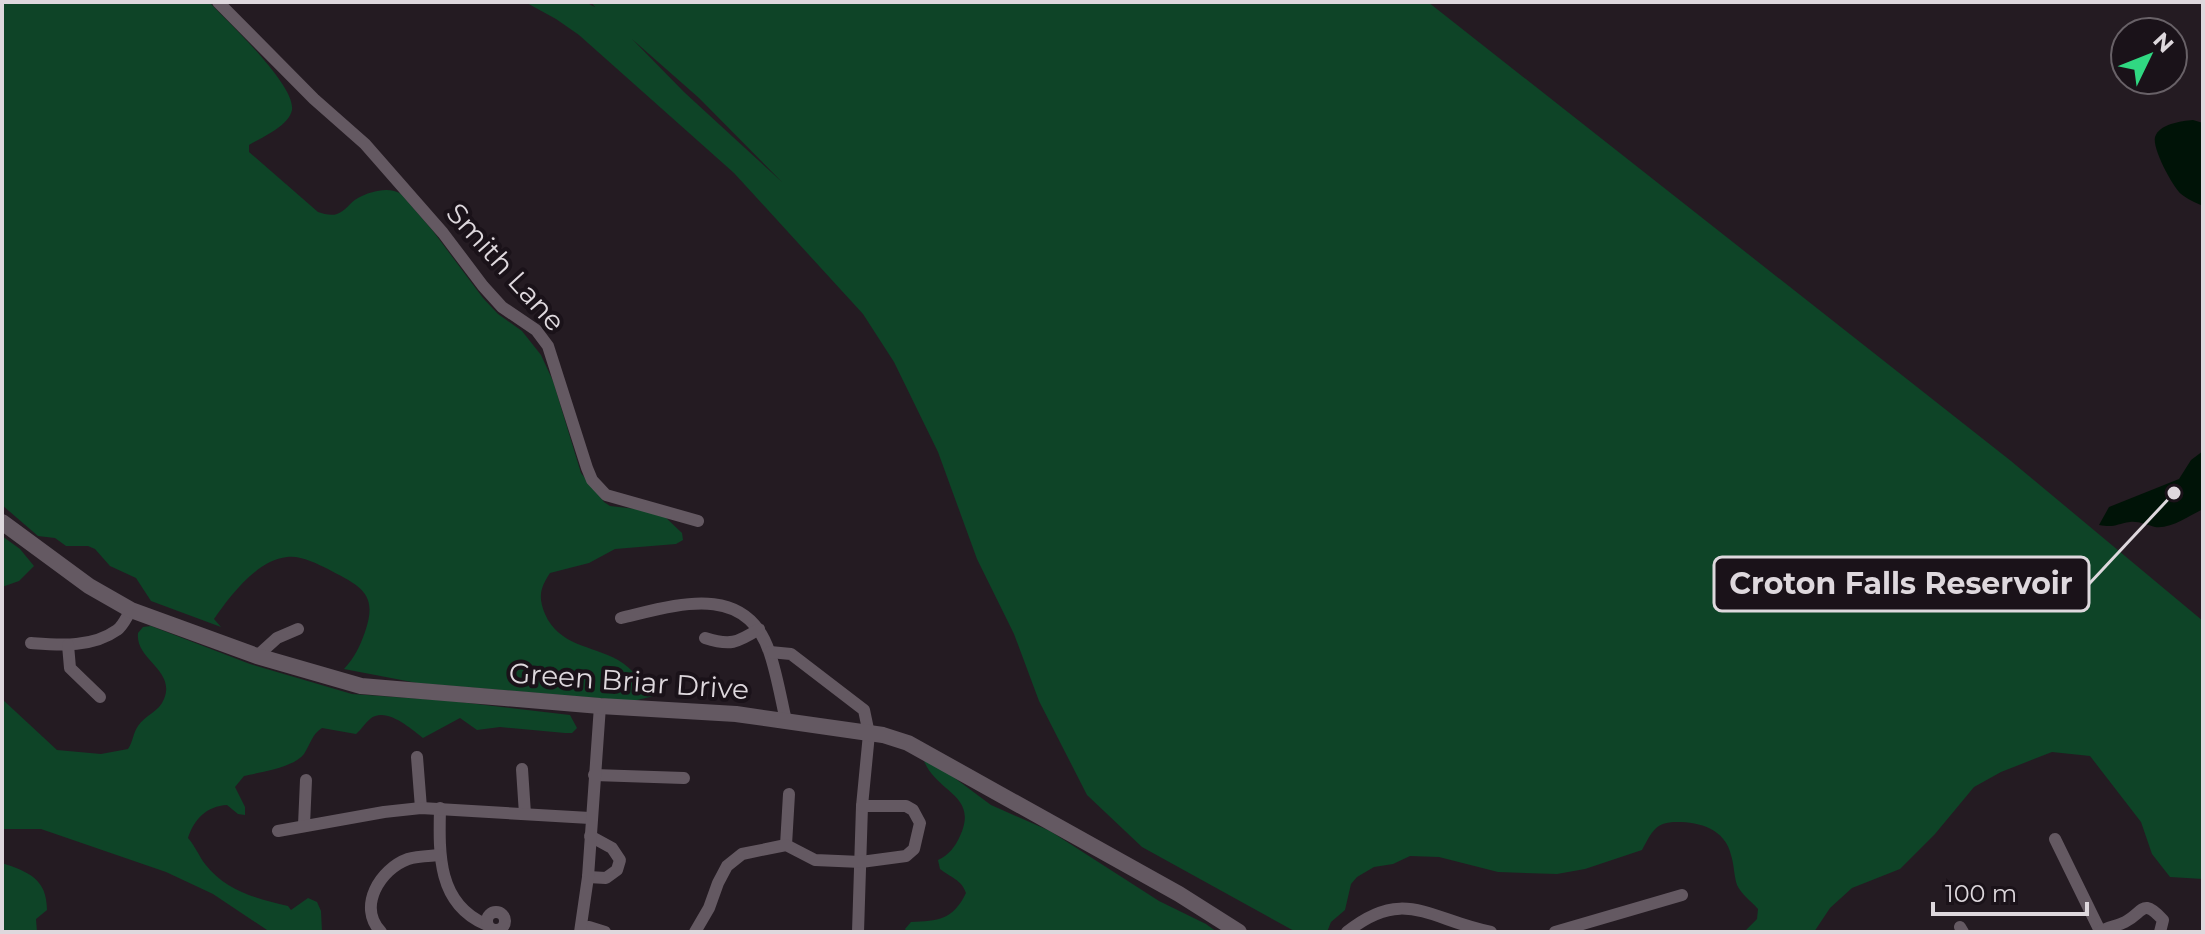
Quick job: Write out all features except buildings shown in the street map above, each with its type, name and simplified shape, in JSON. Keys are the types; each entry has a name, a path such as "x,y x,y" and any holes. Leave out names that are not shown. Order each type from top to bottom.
{"street":[{"name":"Smith Lane","path":"218,2 314,99 365,144 443,233 502,307 536,330 548,346 592,480 606,495 698,521"},
{"name":"Green Briar Drive","path":"2,522 89,586 131,610 257,656 361,686 736,714 908,743 1179,894 1239,932"},
{"path":"621,618 674,605 711,601 740,612 759,629 770,652 786,721"},
{"path":"31,643 68,645 96,640 118,629 131,610"},
{"path":"257,656 277,638 298,629"},
{"path":"705,638 725,644 742,640 759,629"},
{"path":"68,645 70,668 100,697"},
{"path":"770,652 791,654 864,710 869,734 862,806 858,932"},
{"path":"600,706 588,877 581,930 589,927 605,932"},
{"path":"417,757 421,808"},
{"path":"522,769 525,814"},
{"path":"594,775 684,778"},
{"path":"304,825 306,780"},
{"path":"786,845 789,794"},
{"path":"695,932 727,866 742,854 786,845 815,860 861,862 906,856 914,849 920,823 913,810 906,806 862,806"},
{"path":"278,831 421,808 590,818"},
{"path":"440,808 440,855 449,894 473,919 485,924"},
{"path":"588,877 606,878 617,870 620,860 617,852 590,836"},
{"path":"2055,839 2100,932 2128,927 2140,909 2147,908 2163,920 2160,932"},
{"path":"381,932 375,926 371,902 382,877 394,866 409,859 440,855"},
{"path":"1555,932 1682,895"},
{"path":"1347,932 1371,915 1405,907 1491,932"}],"green space":[{"path":"2,2 209,2 259,54 290,99 290,116 274,131 249,145 249,152 318,212 337,214 363,195 374,192 391,190 401,194 483,298 498,314 522,331 541,355 553,381 581,473 604,502 610,506 653,511 663,515 682,533 683,540 676,544 615,549 589,563 550,573 541,593 545,614 559,633 618,660 654,696 633,701 417,683 344,669 365,632 369,619 368,599 349,580 323,567 292,557 265,565 236,590 214,619 221,627 151,601 136,578 110,566 95,549 66,546 55,538 38,536 2,505"},
{"path":"525,2 585,2 595,7 591,2 1428,2 2011,461 2203,621 2203,879 2170,877 2152,854 2141,822 2090,756 2052,752 2001,772 1974,787 1935,834 1900,869 1852,888 1830,908 1814,932 1744,932 1757,919 1758,909 1737,885 1728,846 1710,829 1670,822 1652,833 1642,850 1585,869 1557,874 1498,872 1439,857 1410,856 1393,864 1374,867 1357,877 1351,884 1345,910 1331,922 1327,932 1296,932 1142,847 1087,795 1039,701 1014,634 977,559 938,452 894,362 863,314 734,173 579,35","holes":["632,39 699,98 782,182 684,92"]},
{"path":"2,536 20,549 34,566 19,581 2,587"},
{"path":"151,626 250,664 352,694 451,701 570,715 577,728 572,733 500,727 477,730 460,718 423,738 398,720 376,716 356,734 322,728 299,759 276,769 244,776 235,787 245,807 245,815 238,814 227,805 213,808 198,819 188,838 213,873 232,887 288,906 291,910 308,898 317,902 321,911 322,932 270,932 213,894 166,872 41,829 2,829 2,699 57,750 101,754 128,749 138,726 162,703 166,689 165,680 142,651 139,642 138,633 143,627"},
{"path":"924,761 933,762 991,805 1050,831 1159,901 1217,932 907,932 905,929 911,922 937,920 950,914 966,893 958,882 940,869 938,860 958,840 964,811"},
{"path":"2,863 35,878 44,891 47,910 36,919 37,932 2,932"}],"shaded area":[{"path":"2193,120 2203,123 2203,206 2177,190 2155,142 2157,133 2166,126"},
{"path":"2203,451 2203,509 2161,527 2133,522 2099,525 2109,507 2179,479 2191,460"}],"place":[{"name":"Croton Falls Reservoir","path":"2174,493"}]}
